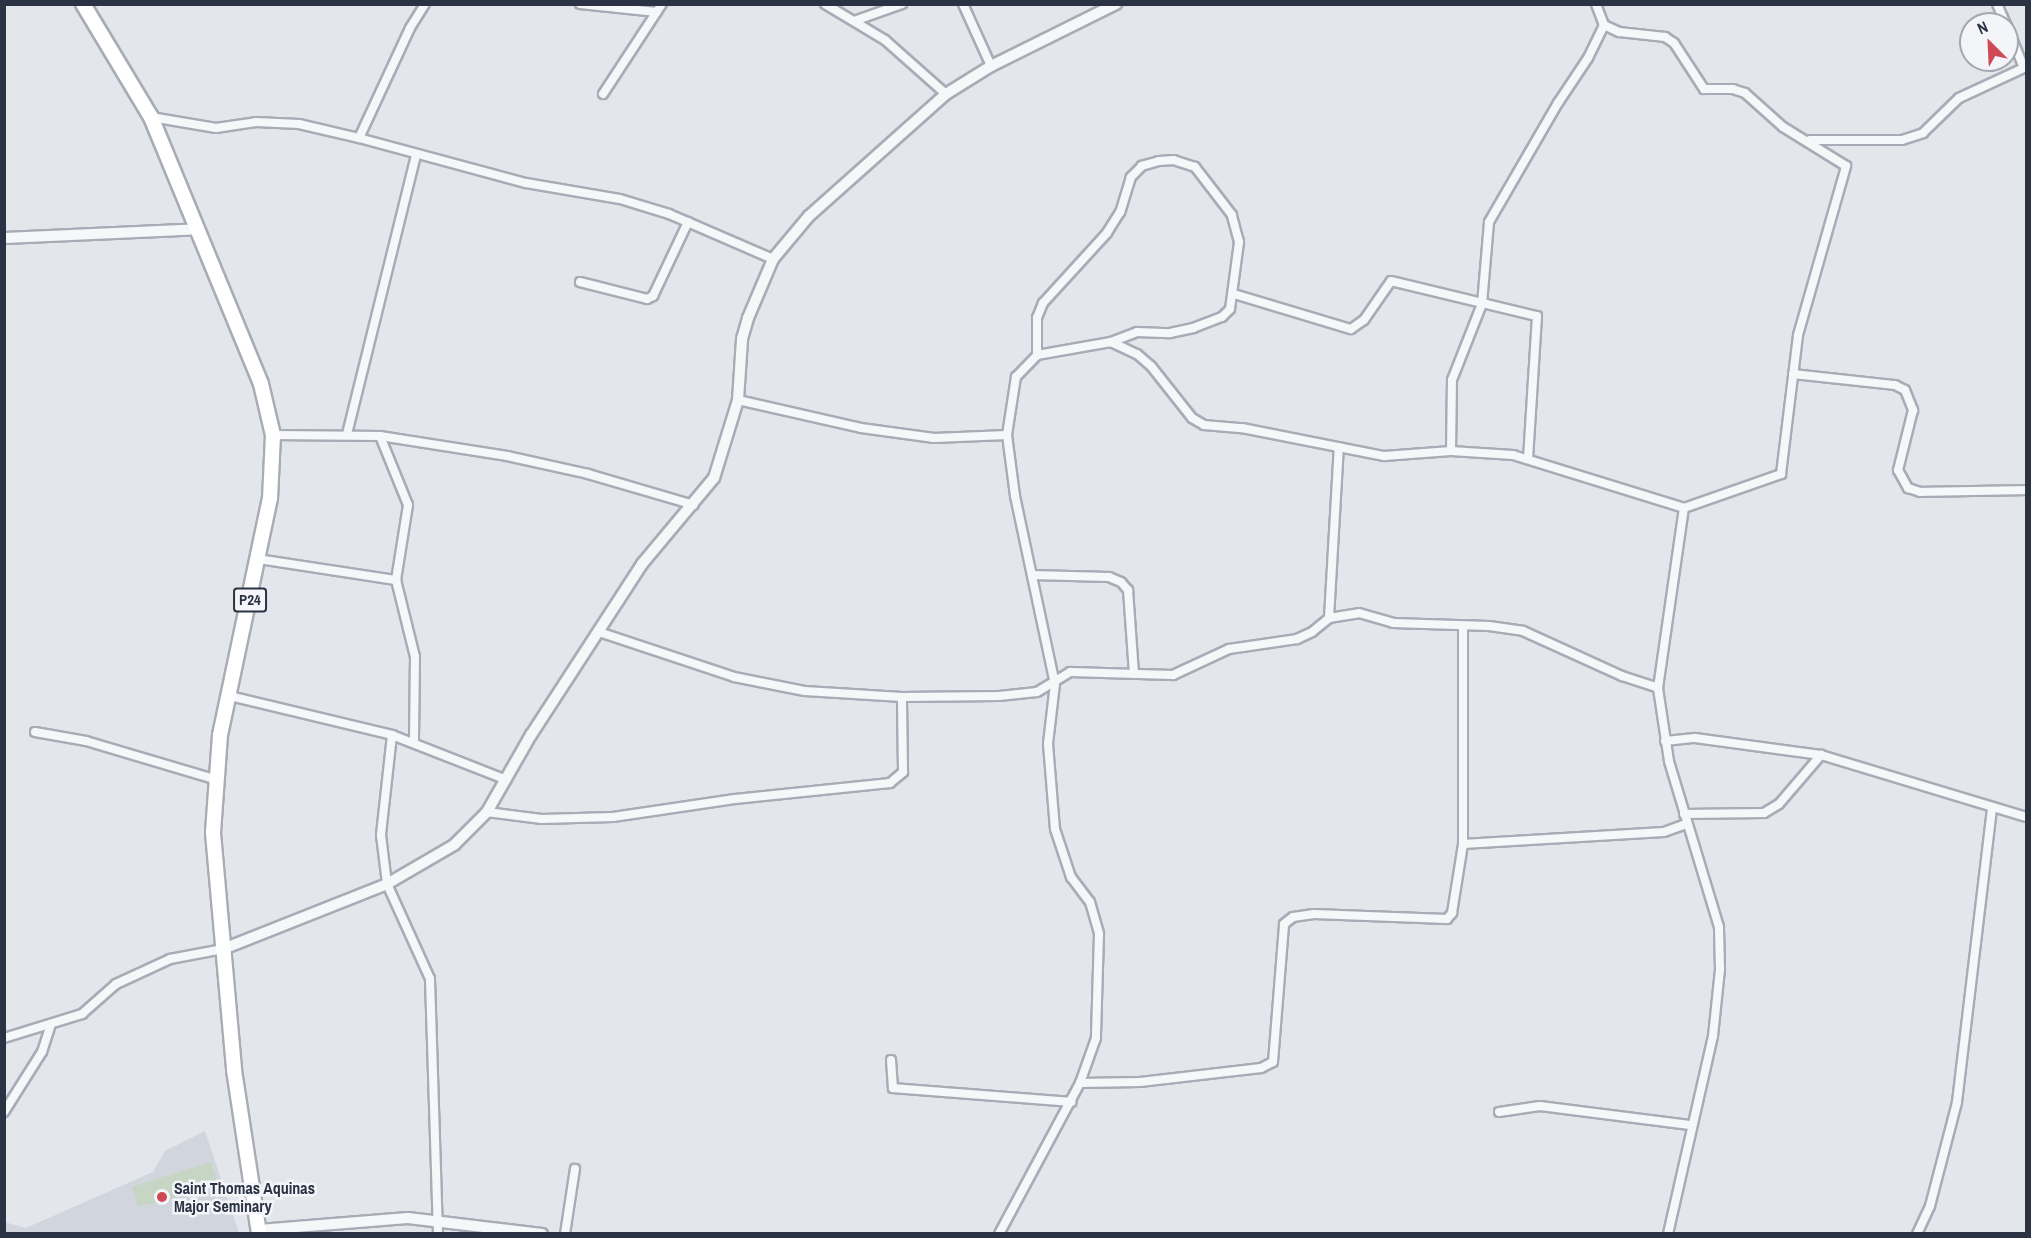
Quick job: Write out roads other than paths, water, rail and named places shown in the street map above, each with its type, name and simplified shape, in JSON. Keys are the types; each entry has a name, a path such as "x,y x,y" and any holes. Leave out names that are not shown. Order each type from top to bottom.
{"main road":[{"name":"P24","path":"83,4 151,117 261,384 273,435 270,498 214,779 213,833 234,1070 259,1232"}],"street":[{"path":"360,138 410,28 425,4"},
{"path":"580,4 659,8"},
{"path":"825,4 885,40 946,94"},
{"path":"854,21 902,4"},
{"path":"963,4 991,66"},
{"path":"4,1038 50,1027 82,1014 105,991 130,975 170,959 223,949 387,884 454,845 487,812 531,735 642,564 694,505 714,478 738,400 742,339 772,259 809,216 946,94 991,66 1116,4"},
{"path":"1111,342 1137,354 1151,366 1192,418 1204,425 1392,457 1451,451 1528,458 1557,471 1684,508 1781,474 1798,335 1847,172 1843,162 1770,117 1745,93 1733,89 1704,89 1674,43 1665,36 1619,32 1604,25 1596,4"},
{"path":"603,94 659,8"},
{"path":"1451,451 1452,380 1482,304 1489,222 1558,103 1588,58 1604,25"},
{"path":"1806,140 1902,140 1923,133 1959,98 2025,68 2019,54"},
{"path":"151,117 216,128 256,122 299,124 526,183 620,200 688,222 772,259"},
{"path":"347,434 416,154"},
{"path":"999,1233 1071,1102 1096,1038 1099,933 1090,902 1071,877 1055,829 1048,744 1055,684 1032,575 1007,435 1016,377 1037,355 1111,342 1128,334 1170,333 1212,321 1230,309 1234,294 1239,242 1232,215 1195,167 1159,161 1142,166 1131,177 1120,212 1107,233 1043,303 1037,318 1037,355"},
{"path":"580,282 647,299 653,296 688,222"},
{"path":"4,238 199,229"},
{"path":"1234,294 1351,329 1364,320 1391,281 1537,316 1539,322 1528,458"},
{"path":"1793,374 1895,385 1905,390 1913,410 1898,470 1908,488 1920,492 2026,490"},
{"path":"738,400 861,428 924,437 1007,435"},
{"path":"273,435 380,436 507,456 588,474 694,505"},
{"path":"380,436 408,505 396,580 414,647 414,742"},
{"path":"1329,618 1339,447"},
{"path":"1668,1233 1690,1125 1713,1036 1720,969 1719,927 1712,898 1686,824 1665,741 1659,688 1684,508"},
{"path":"258,559 396,580"},
{"path":"1032,575 1109,577 1121,582 1128,590 1134,674"},
{"path":"599,632 734,677 805,691 902,697 1025,695 1055,684 1070,672 1173,675 1229,649 1297,639 1312,633 1329,618 1359,614 1393,623 1523,631 1622,676 1659,688"},
{"path":"1080,1083 1151,1081 1261,1068 1273,1062 1284,924 1293,917 1314,914 1447,919 1452,913 1463,844 1463,626"},
{"path":"230,696 392,735 507,780"},
{"path":"487,812 542,819 613,817 735,799 890,783 903,772 902,697"},
{"path":"35,732 86,741 214,779"},
{"path":"392,735 381,823 387,884 430,979 438,1233"},
{"path":"1665,741 1695,738 1821,755 1992,809 2026,817"},
{"path":"1684,814 1764,813 1779,804 1821,755"},
{"path":"1917,1233 1930,1206 1957,1102 1992,809"},
{"path":"1463,844 1664,832 1686,824"},
{"path":"4,1112 42,1052 50,1027"},
{"path":"891,1060 893,1088 1071,1102"},
{"path":"1499,1112 1540,1106 1690,1125"},
{"path":"565,1233 575,1169"},
{"path":"259,1232 363,1219 438,1219 535,1233"}],"place":[{"name":"Saint Thomas Aquinas Major Seminary","path":"162,1197"}]}
